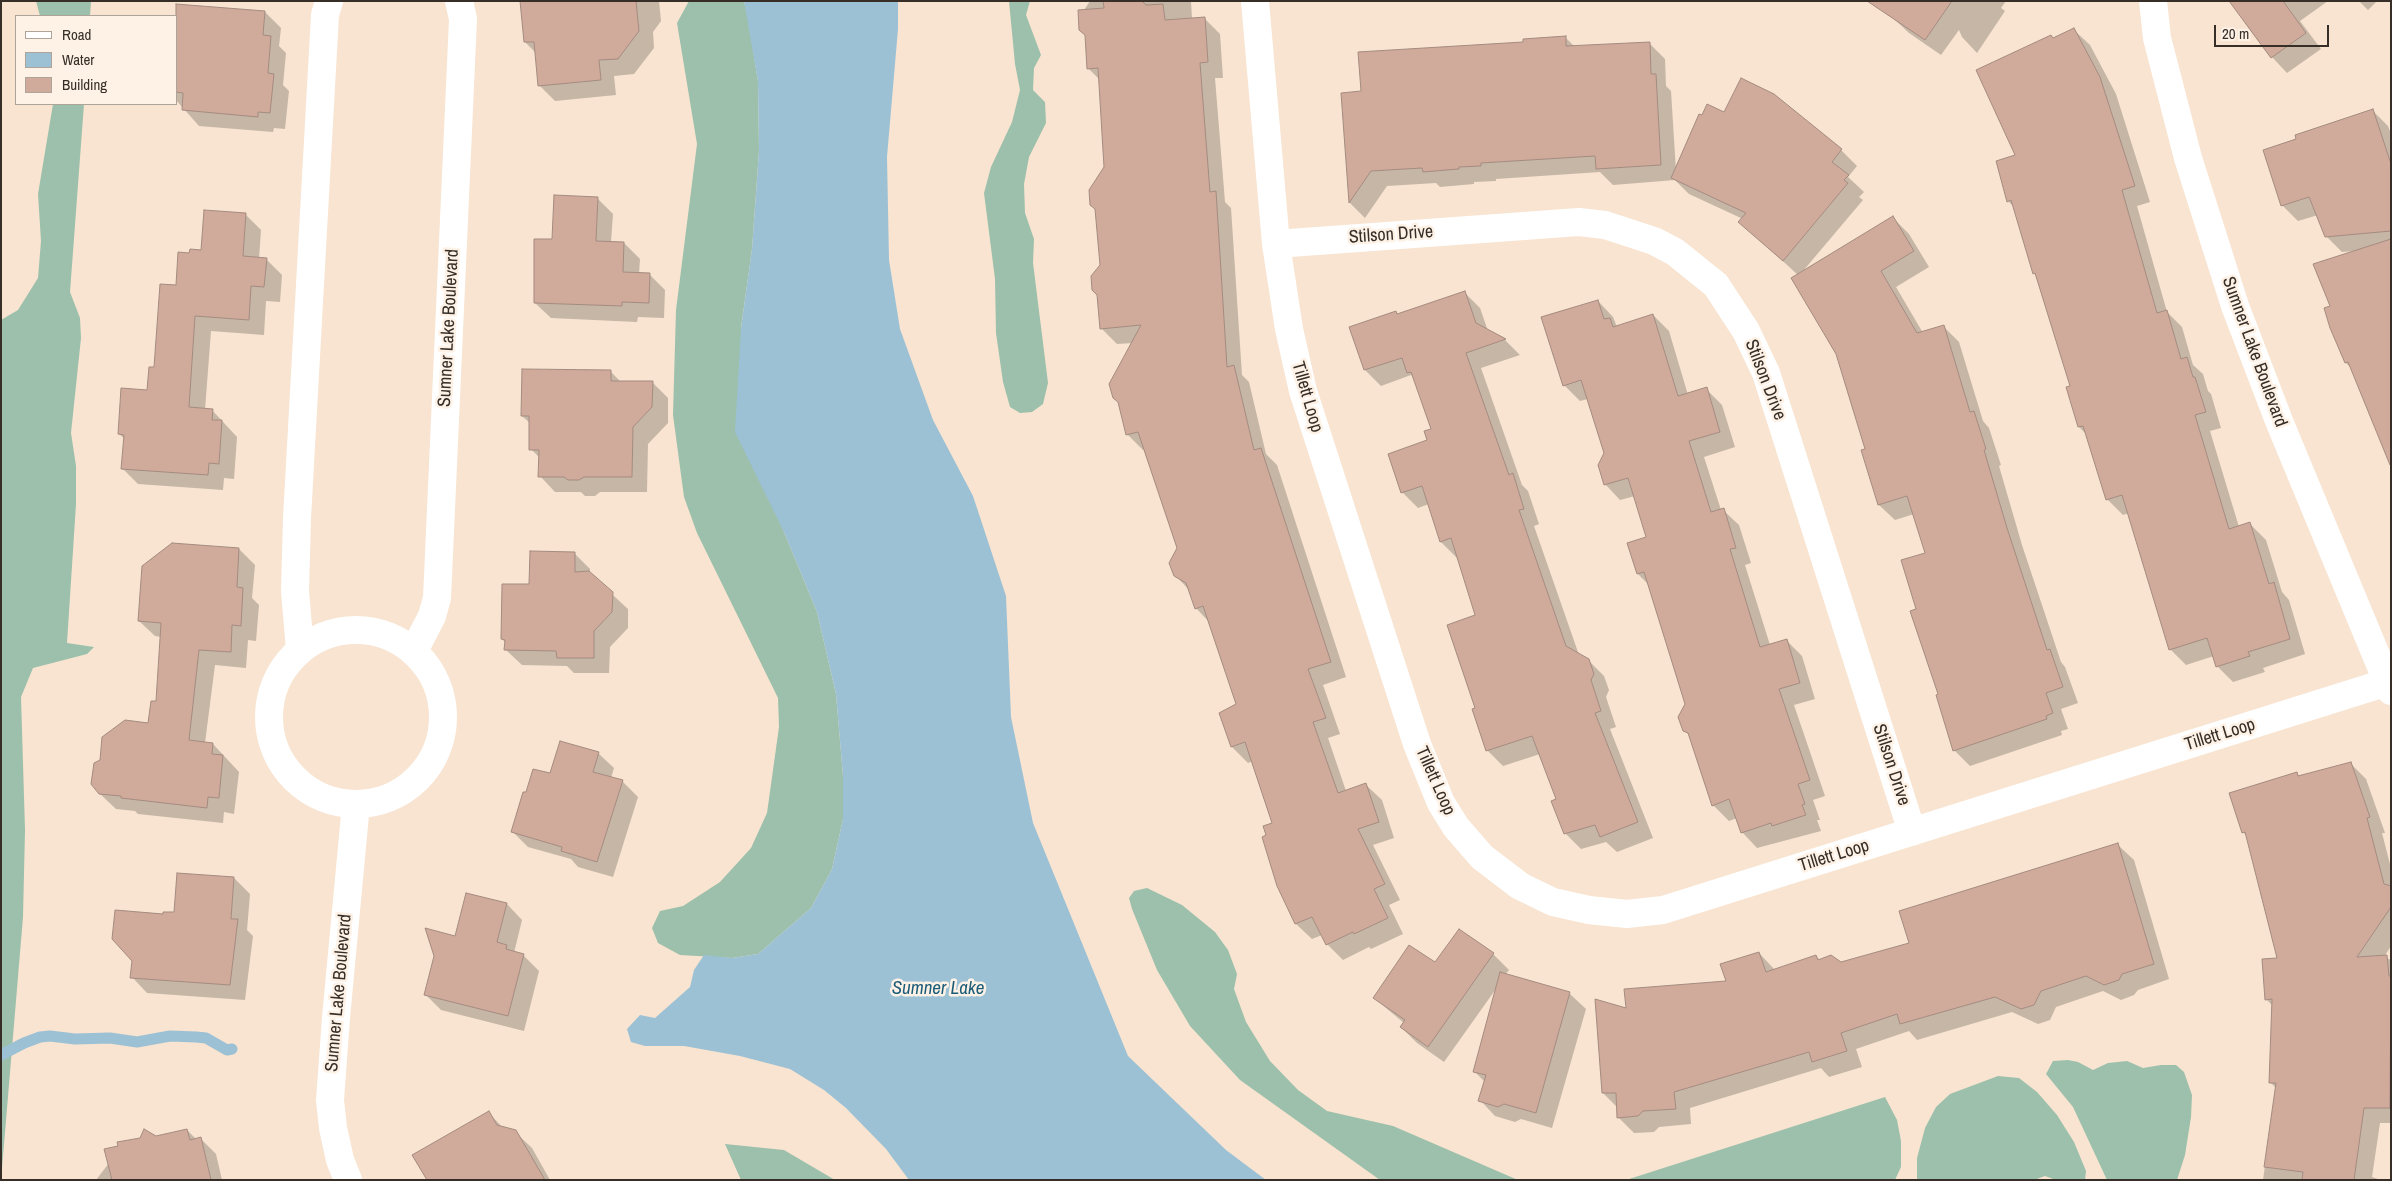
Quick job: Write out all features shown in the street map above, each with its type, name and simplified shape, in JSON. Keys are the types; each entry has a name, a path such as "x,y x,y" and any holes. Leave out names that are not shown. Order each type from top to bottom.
{"street":[{"path":"300,650 295,591 297,518 325,15 329,1"},
{"name":"Sumner Lake Boulevard","path":"414,651 432,616 436,598 463,19 459,1"},
{"name":"Tillett Loop","path":"1255,1 1276,244 1289,329 1303,390 1417,744 1441,803 1456,827 1482,857 1520,886 1553,902 1590,910 1627,914 1663,910 2390,685"},
{"name":"Sumner Lake Boulevard","path":"2153,1 2157,38 2188,158 2235,306 2279,421 2390,685"},
{"name":"Stilson Drive","path":"1276,244 1579,222 1605,225 1654,241 1675,252 1716,285 1746,331 1766,373 1912,832"},
{"path":"348,630 367,630 395,638 414,651 430,669 440,691 443,714 441,739 432,761 416,780 396,794 374,802 356,804 324,798 302,785 284,766 273,744 268,718 272,692 283,669 300,650 322,636 348,630"},
{"name":"Sumner Lake Boulevard","path":"348,1180 340,1160 333,1128 330,1100 356,804"}],"green space":[{"path":"36,1 91,1 90,15 40,15"},
{"path":"689,1 744,1 748,19 758,81 759,151 752,249 741,328 784,532 817,612 836,694 843,776 843,819 832,869 811,908 758,954 732,958 680,955 658,943 652,928 660,911 683,906 720,882 751,848 767,813 779,727 778,698 697,533 684,497 673,415 676,310 697,144 677,23"},
{"path":"1009,1 1030,1 1026,15 1041,55 1034,68 1033,90 1045,102 1046,123 1029,157 1024,184 1025,213 1034,239 1033,263 1048,383 1043,404 1032,412 1020,413 1010,407 1003,382 996,333 995,279 984,193 991,167 1012,122 1020,90 1015,64"},
{"path":"53,105 84,105 70,292 80,318 81,338 71,433 76,466 76,504 67,643 94,647 87,654 33,668 21,697 25,830 23,917 1,1180 1,320 18,310 38,278 41,241 38,194"},
{"path":"1147,888 1182,905 1215,932 1228,950 1237,974 1234,989 1246,1022 1270,1061 1298,1090 1327,1111 1393,1126 1518,1180 1380,1180 1240,1080 1190,1026 1157,970 1129,898 1134,891"},
{"path":"2068,1060 2078,1062 2093,1070 2108,1063 2127,1061 2143,1068 2176,1065 2184,1072 2192,1095 2191,1117 2185,1155 2177,1180 2107,1180 2073,1107 2046,1074 2053,1061"},
{"path":"1998,1076 2019,1078 2037,1092 2057,1115 2074,1142 2086,1171 2085,1180 2056,1180 2045,1176 2034,1180 1917,1180 1917,1158 1925,1128 1936,1107 1950,1094"},
{"path":"1885,1097 1897,1120 1901,1141 1901,1167 1895,1180 1626,1180"},
{"path":"725,1144 784,1150 835,1180 741,1180"}],"water":[{"name":"Sumner Lake","path":"744,1 898,1 898,29 887,157 889,260 900,329 933,420 973,496 1006,596 1011,717 1033,823 1128,1056 1226,1150 1266,1180 909,1180 886,1149 846,1108 824,1090 790,1069 740,1056 684,1046 645,1046 631,1042 627,1029 640,1015 655,1018 690,987 694,970 704,955 732,958 758,954 811,908 832,869 843,819 843,776 836,694 817,612 784,532 735,432 741,328 752,249 759,151 758,81"}],"building":[{"path":"520,1 636,1 639,31 618,59 599,60 601,80 538,86 534,42 524,42"},
{"path":"1103,1 1142,1 1146,5 1163,4 1165,20 1205,17 1208,62 1200,63 1210,192 1216,191 1227,367 1234,365 1254,450 1261,448 1331,662 1308,669 1326,718 1313,722 1338,793 1366,783 1379,822 1358,829 1385,884 1374,889 1388,918 1326,945 1312,917 1295,924 1277,886 1262,837 1266,835 1263,826 1272,823 1245,742 1231,747 1219,713 1236,704 1203,606 1195,609 1186,583 1174,576 1169,563 1177,548 1138,432 1126,435 1118,402 1113,398 1109,384 1141,325 1100,329 1097,295 1092,290 1091,276 1100,265 1095,209 1090,205 1089,190 1104,167 1098,68 1087,69 1085,35 1079,30 1078,10 1104,8"},
{"path":"1867,1 1952,1 1925,40"},
{"path":"2229,1 2283,1 2306,33 2271,58"},
{"path":"176,4 265,11 263,35 271,36 268,73 274,74 270,113 258,112 258,117 182,110 183,93 178,92 178,15 176,15"},
{"path":"2074,28 2100,77 2135,186 2122,190 2157,313 2167,310 2181,359 2187,357 2206,412 2195,415 2229,529 2250,522 2269,584 2274,582 2290,639 2248,652 2250,656 2216,667 2207,638 2169,650 2122,495 2106,500 2083,426 2078,427 2066,387 2070,386 2011,200 2007,202 1996,161 2015,155 1976,70 2051,35 2053,38"},
{"path":"1566,36 1566,46 1650,42 1651,74 1656,74 1661,165 1596,169 1595,156 1481,163 1481,166 1423,172 1422,168 1371,171 1349,203 1341,93 1361,91 1358,52 1523,42 1523,39"},
{"path":"1741,78 1774,94 1842,149 1832,162 1849,175 1844,180 1848,183 1783,261 1738,222 1746,213 1671,178 1699,114 1702,115 1707,104 1724,112"},
{"path":"2373,109 2391,164 2391,231 2325,237 2309,197 2281,206 2263,150 2296,139 2295,135"},
{"path":"554,195 598,197 596,241 624,242 623,272 650,273 649,303 622,302 622,306 534,303 534,239 552,239"},
{"path":"204,210 246,213 243,256 267,258 264,287 251,286 249,320 195,316 189,407 213,409 212,420 222,420 219,464 209,463 208,475 121,469 124,435 118,434 121,388 147,390 149,367 154,367 160,284 176,285 178,252 189,253 190,249 201,250"},
{"path":"1893,216 1914,251 1881,271 1917,333 1944,325 1970,412 1974,411 2007,528 2047,650 2050,649 2063,687 2046,693 2053,713 2046,716 2047,719 1953,751 1936,695 1938,694 1910,611 1916,609 1901,560 1925,553 1907,496 1878,505 1861,450 1865,449 1836,354 1791,278"},
{"path":"2391,239 2390,465 2348,362 2345,363 2330,328 2324,308 2330,306 2313,264"},
{"path":"1465,291 1476,323 1506,339 1466,353 1509,475 1513,473 1524,509 1519,510 1566,646 1589,659 1594,674 1591,680 1601,711 1595,713 1638,822 1600,837 1595,825 1564,834 1551,801 1556,799 1532,736 1486,751 1472,709 1475,708 1447,625 1475,615 1451,538 1440,542 1422,486 1401,493 1388,454 1427,440 1424,431 1431,429 1411,372 1407,373 1402,358 1364,370 1349,327 1396,311 1397,314"},
{"path":"1598,300 1604,319 1610,318 1613,327 1653,314 1678,396 1707,387 1720,432 1689,441 1711,512 1724,508 1736,548 1730,549 1760,647 1787,639 1800,683 1779,689 1810,780 1798,784 1805,804 1802,805 1806,815 1772,826 1771,823 1741,833 1729,799 1712,806 1688,733 1683,731 1678,717 1685,704 1644,572 1637,574 1627,543 1646,537 1628,478 1604,485 1598,465 1604,453 1581,380 1563,386 1541,317"},
{"path":"522,369 611,370 611,381 653,381 652,407 633,427 632,477 584,477 579,480 568,480 564,477 538,477 539,450 529,450 529,416 521,416"},
{"path":"172,543 239,548 237,587 243,588 241,626 232,625 231,652 199,650 189,740 213,743 212,754 223,755 219,798 208,797 207,808 99,794 91,784 94,763 100,760 102,737 125,720 148,723 151,701 156,701 161,623 138,621 142,566"},
{"path":"530,551 575,552 575,572 589,571 613,592 612,612 594,631 594,658 557,658 556,651 504,650 505,640 501,639 502,584 529,584"},
{"path":"560,741 599,752 593,772 623,780 597,862 561,851 562,847 511,832 523,792 526,792 533,769 550,773"},
{"path":"2351,762 2370,817 2367,818 2384,884 2391,886 2391,907 2357,957 2387,955 2389,976 2391,976 2390,1108 2364,1108 2354,1180 2302,1180 2303,1172 2264,1167 2276,1083 2269,1083 2272,999 2265,1000 2262,959 2277,958 2245,832 2242,833 2229,793 2297,772 2298,776"},
{"path":"2118,843 2154,964 2122,974 2119,980 2104,985 2086,976 2041,991 2034,1005 2021,1009 1995,997 1900,1024 1897,1014 1841,1033 1847,1051 1812,1062 1809,1052 1674,1092 1676,1109 1643,1111 1638,1116 1617,1118 1616,1093 1602,1093 1595,999 1626,1008 1624,989 1726,981 1720,964 1759,952 1766,972 1816,955 1818,960 1831,955 1841,962 1909,943 1899,911"},
{"path":"177,873 234,877 231,919 238,919 230,985 130,978 132,961 112,939 115,910 163,914 163,912 174,912"},
{"path":"466,893 507,903 497,942 507,945 506,949 524,954 508,1016 424,995 434,956 425,928 455,936"},
{"path":"1459,929 1494,953 1428,1047 1400,1027 1405,1020 1373,998 1409,945 1435,962"},
{"path":"1500,972 1570,992 1536,1113 1504,1104 1498,1107 1478,1101 1486,1075 1473,1072"},
{"path":"489,1111 497,1125 516,1130 545,1180 427,1180 412,1155"},
{"path":"144,1129 156,1136 187,1129 190,1140 201,1137 211,1180 112,1180 104,1149 118,1146 117,1142 140,1138"}],"waterway":[{"path":"1,1055 24,1043 40,1037 50,1036 75,1039 110,1038 137,1042 170,1036 196,1037 206,1038 227,1050 232,1049"}]}
